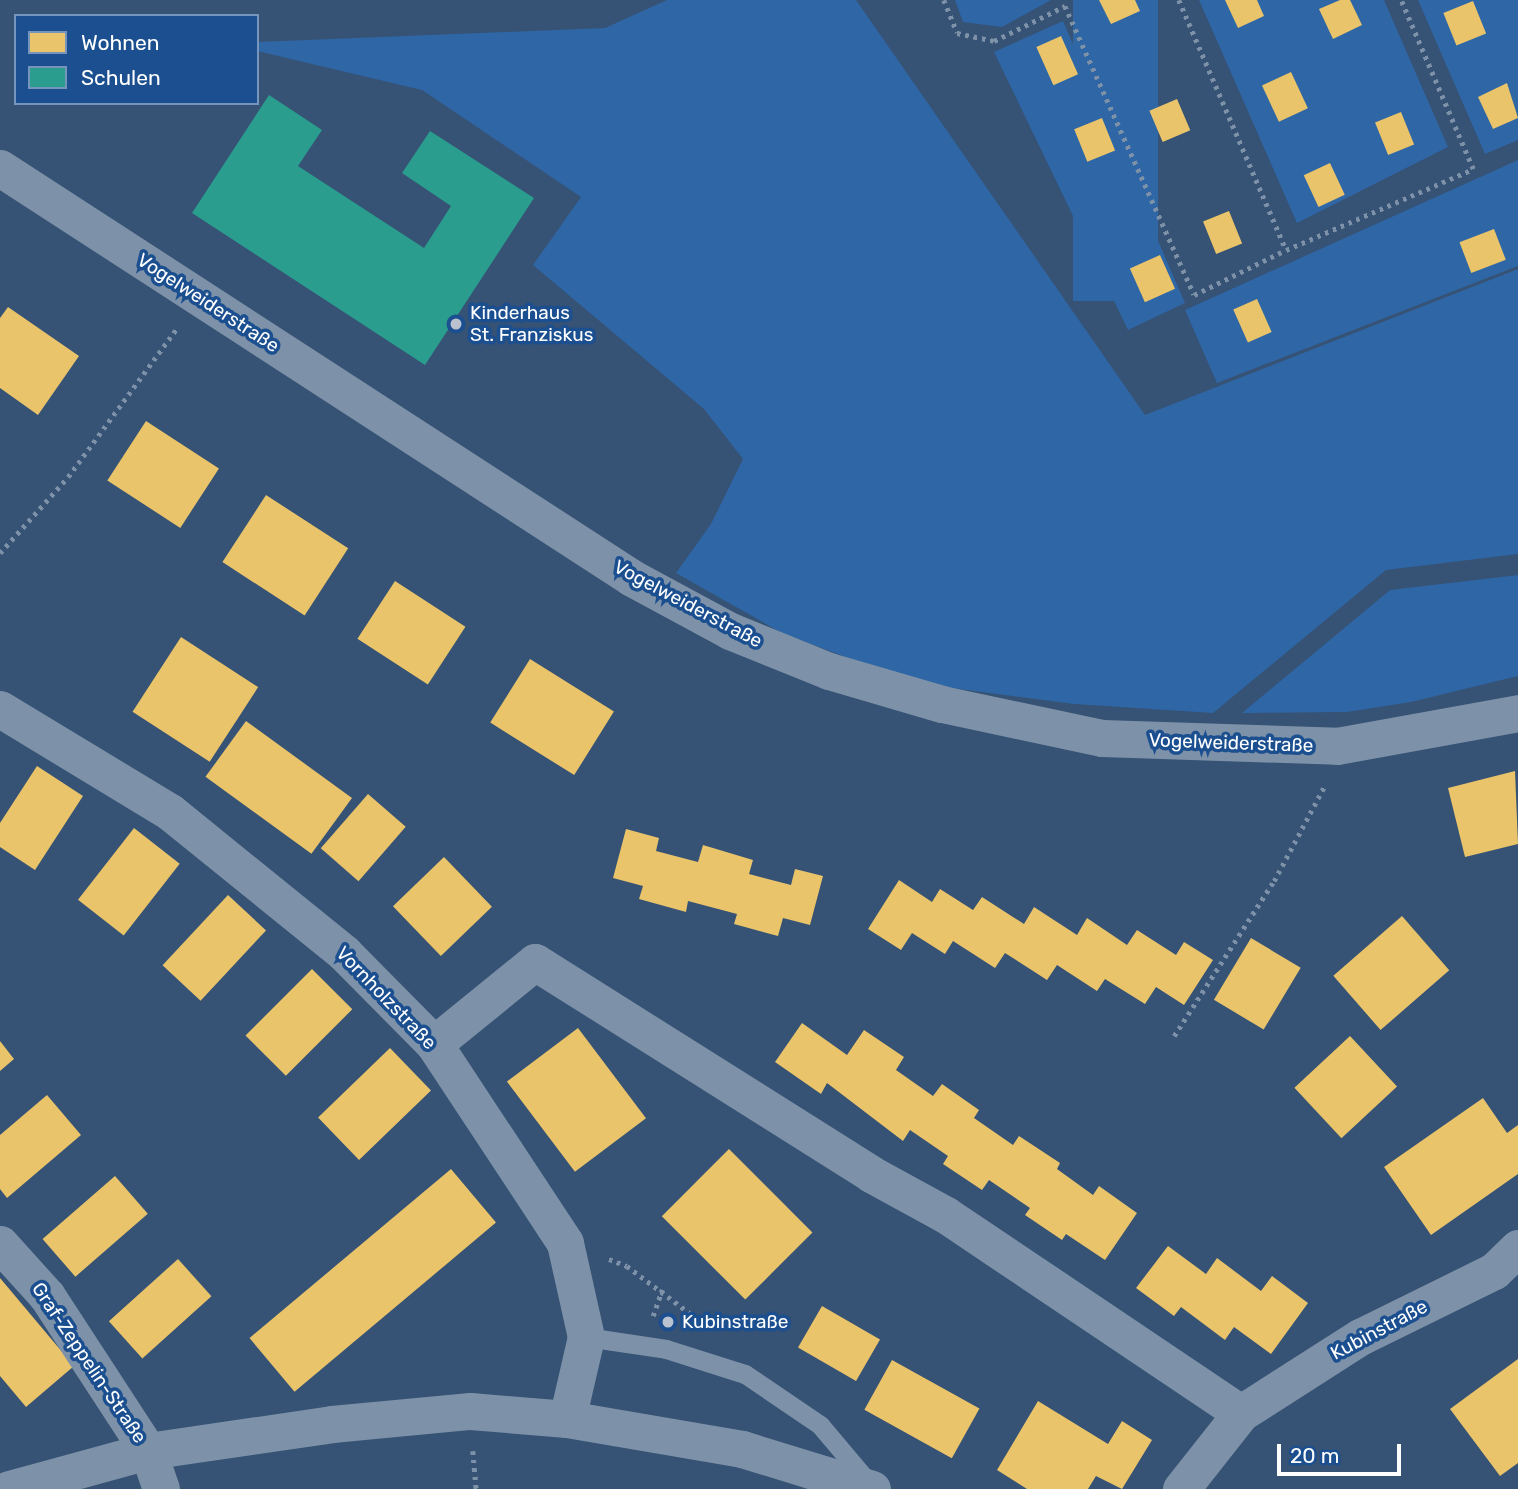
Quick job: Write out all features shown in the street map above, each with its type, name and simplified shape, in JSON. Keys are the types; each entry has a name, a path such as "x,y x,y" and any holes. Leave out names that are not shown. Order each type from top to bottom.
{"street":[{"name":"Vogelweiderstraße","path":"0,168 632,578 730,631 829,671 942,704 1102,738 1337,746 1518,713"},
{"name":"Vornholzstraße","path":"0,709 170,812 344,953 434,1044 565,1243 586,1337 568,1419"},
{"path":"434,1044 535,962 871,1174 946,1215 1241,1413"},
{"name":"Graf-Zeppelin-Straße","path":"0,1244 47,1296 148,1451 161,1489"},
{"name":"Kubinstraße","path":"1181,1489 1241,1413 1360,1337 1494,1271 1518,1248"},
{"path":"9,1489 148,1451 332,1424 470,1411 568,1419 742,1449 873,1489"}],"lane":[{"path":"586,1337 666,1349 745,1374 820,1425 873,1489"}],"path":[{"path":"944,0 957,33 994,41 1065,6 1194,295 1286,250 1473,169 1401,0"},
{"path":"1179,0 1286,250"},
{"path":"0,553 68,477 176,330"},
{"path":"1174,1036 1274,881 1327,783"},
{"path":"565,1243 627,1266 721,1337"}],"shaded area":[{"path":"667,0 856,0 1145,415 1518,269 1518,554 1386,570 1213,713 1074,704 914,683 782,633 676,573 711,524 743,459 704,409 533,265 581,197 422,90 259,51 259,42 605,28"},
{"path":"955,0 1051,0 1002,27 963,22"},
{"path":"1073,0 1158,0 1158,301 1073,301"},
{"path":"1199,0 1384,0 1448,147 1297,223"},
{"path":"1418,0 1518,0 1518,140 1485,154"},
{"path":"1063,21 1185,303 1128,330 994,52"},
{"path":"1518,160 1518,266 1217,383 1185,310"},
{"path":"1518,575 1518,676 1411,702 1347,712 1242,713 1390,590"}],"building: Wohnen":[{"path":"1099,0 1135,0 1140,11 1111,24"},
{"path":"1225,0 1257,0 1264,16 1238,28"},
{"path":"1340,0 1350,0 1362,25 1333,39 1319,9"},
{"path":"1473,1 1486,33 1456,45 1443,13"},
{"path":"1061,36 1078,74 1053,85 1036,47"},
{"path":"1291,72 1308,108 1279,122 1262,86"},
{"path":"1507,83 1518,118 1493,129 1478,97"},
{"path":"1177,99 1190,130 1163,142 1149,111"},
{"path":"1401,112 1414,144 1388,155 1375,122"},
{"path":"1102,118 1115,150 1087,162 1074,129"},
{"path":"1330,163 1345,195 1319,207 1304,175"},
{"path":"1229,211 1242,243 1216,254 1203,221"},
{"path":"1494,229 1506,260 1471,273 1459,242"},
{"path":"1160,255 1175,289 1145,302 1130,268"},
{"path":"1257,299 1272,332 1248,342 1233,310"},
{"path":"8,307 79,356 38,415 0,388 0,318"},
{"path":"146,421 219,468 180,528 107,481"},
{"path":"266,495 348,548 305,615 222,562"},
{"path":"395,581 465,627 428,685 357,639"},
{"path":"181,637 258,687 210,762 133,712"},
{"path":"530,659 614,711 574,775 490,723"},
{"path":"246,721 352,798 311,854 205,777"},
{"path":"37,766 83,796 35,870 0,847 0,823"},
{"path":"1515,771 1518,844 1465,857 1448,788"},
{"path":"368,794 406,827 358,881 321,848"},
{"path":"134,828 180,864 124,935 78,900"},
{"path":"626,829 659,838 656,851 698,862 703,845 753,860 749,874 791,885 795,869 823,876 810,925 783,918 778,936 734,924 737,914 688,901 686,912 639,899 643,886 613,878"},
{"path":"444,857 492,907 441,956 393,906"},
{"path":"899,880 932,902 940,889 973,910 982,897 1024,924 1034,907 1077,935 1087,918 1127,945 1137,930 1176,955 1184,942 1213,960 1184,1005 1156,987 1145,1004 1105,979 1097,991 1057,965 1047,980 1005,953 995,968 953,941 945,954 912,933 901,950 868,929"},
{"path":"228,895 266,930 201,1001 163,965"},
{"path":"1402,916 1449,970 1381,1030 1333,976"},
{"path":"1251,938 1301,968 1264,1030 1214,1000"},
{"path":"312,969 352,1009 286,1076 246,1035"},
{"path":"802,1023 847,1055 864,1030 904,1057 896,1070 933,1096 942,1084 979,1110 974,1118 1013,1145 1019,1136 1060,1163 1057,1169 1093,1195 1099,1186 1137,1213 1105,1260 1066,1234 1062,1240 1025,1215 1030,1208 989,1180 982,1190 943,1164 948,1156 910,1130 903,1141 827,1083 821,1094 775,1062"},
{"path":"578,1028 646,1118 575,1172 507,1082"},
{"path":"1350,1036 1397,1086 1341,1138 1294,1088"},
{"path":"0,1041 14,1059 0,1071"},
{"path":"390,1048 431,1090 359,1160 318,1117"},
{"path":"47,1095 81,1135 7,1198 0,1189 0,1135"},
{"path":"1483,1098 1507,1133 1518,1125 1518,1174 1431,1235 1384,1167"},
{"path":"729,1149 812,1232 745,1300 662,1216"},
{"path":"451,1169 496,1223 295,1392 250,1338"},
{"path":"115,1176 148,1214 75,1277 43,1239"},
{"path":"1168,1246 1206,1274 1217,1258 1261,1291 1272,1276 1308,1303 1271,1354 1234,1327 1225,1340 1181,1307 1174,1316 1136,1288"},
{"path":"178,1259 211,1296 142,1358 109,1321"},
{"path":"0,1278 74,1366 26,1407 0,1376"},
{"path":"822,1306 880,1340 856,1381 798,1348"},
{"path":"1518,1359 1518,1463 1500,1476 1450,1409"},
{"path":"892,1360 979,1408 952,1458 864,1410"},
{"path":"1038,1401 1108,1444 1122,1421 1152,1440 1122,1489 1096,1476 1088,1489 1027,1489 997,1470"}],"building: Schulen":[{"path":"269,95 322,130 298,166 424,248 451,206 402,173 430,131 534,198 425,365 192,213"}],"place":[{"name":"Kinderhaus St. Franziskus","path":"456,324"},
{"name":"Kubinstraße","path":"668,1322"}]}
